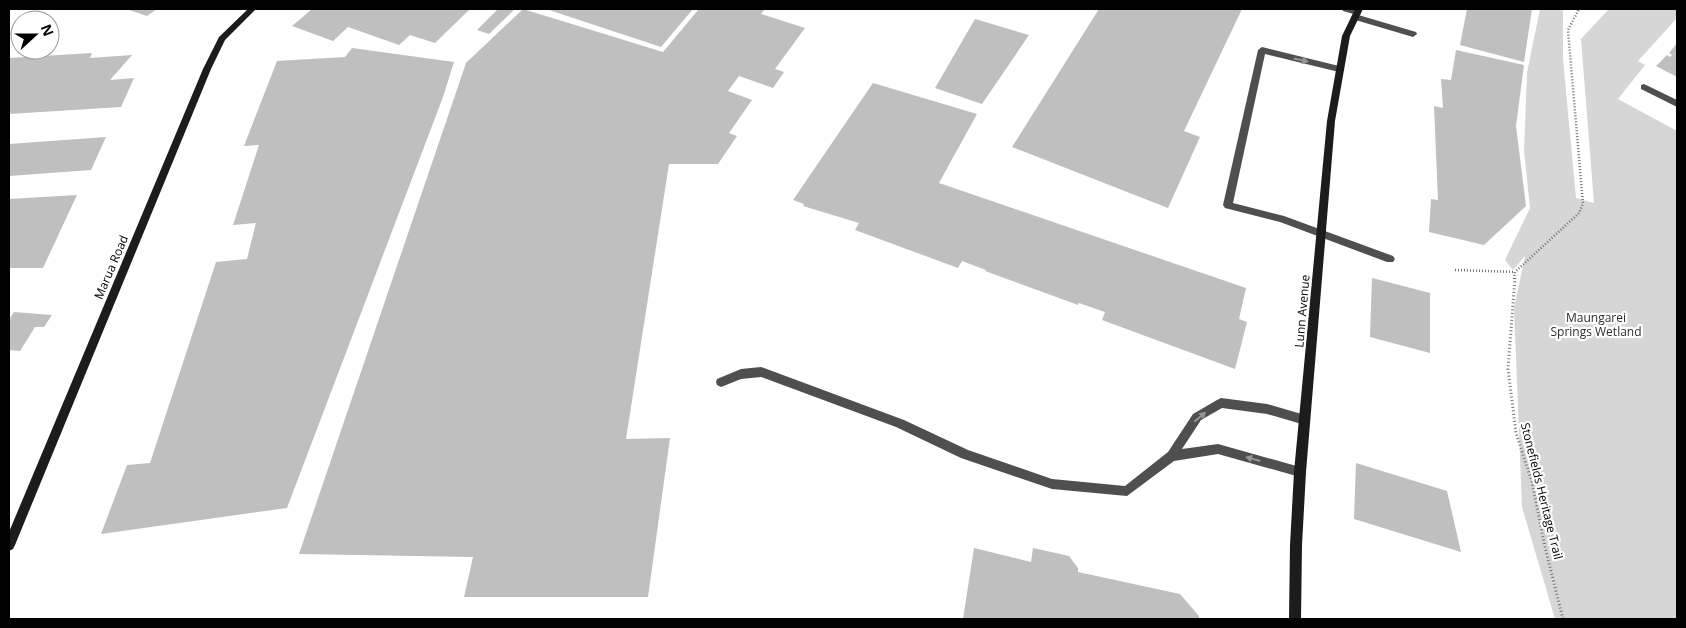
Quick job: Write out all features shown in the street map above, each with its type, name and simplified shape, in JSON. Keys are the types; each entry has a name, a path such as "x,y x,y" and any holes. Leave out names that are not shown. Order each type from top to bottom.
{"main road":[{"name":"Marua Road","path":"9,545 207,69 222,39 252,9"},
{"name":"Lunn Avenue","path":"1295,619 1296,545 1300,472 1331,121 1346,36 1357,13"}],"street":[{"path":"1346,9 1413,34"},
{"path":"1339,69 1262,50 1228,205 1280,219 1390,259"},
{"path":"1644,87 1677,104"},
{"path":"721,382 741,374 761,372 900,423 965,454 1052,484 1127,491 1172,456 1197,417 1221,404 1267,410 1305,420"},
{"path":"1172,456 1218,449 1300,472"}],"path":[{"path":"1454,270 1515,272 1579,213 1583,204 1568,30 1579,9"},
{"name":"Stonefields Heritage Trail","path":"1515,272 1508,369 1516,433 1532,482 1563,619"}],"green space":[{"name":"Maungarei Springs Wetland","path":"1540,9 1563,10 1563,59 1576,198 1594,203 1581,39 1609,9 1677,9 1677,18 1638,61 1645,65 1618,99 1677,131 1677,619 1555,619 1522,507 1514,308 1525,256 1513,270 1505,260 1530,208 1524,151 1527,73"}],"building":[{"path":"126,9 157,9 147,16"},
{"path":"312,9 470,9 435,43 410,35 399,45 348,27 333,41 292,26"},
{"path":"498,9 515,9 489,34 477,30"},
{"path":"523,9 663,52 699,9 765,9 761,14 805,28 775,69 784,72 773,88 739,76 728,91 752,100 729,133 737,136 718,164 669,164 626,439 670,438 648,597 464,597 473,557 299,554 466,63"},
{"path":"546,9 693,9 661,47"},
{"path":"1099,9 1242,9 1184,131 1200,137 1168,208 1012,147"},
{"path":"1467,9 1532,9 1524,62 1460,45"},
{"path":"975,19 1029,35 982,104 935,88"},
{"path":"1677,43 1677,77 1656,66 1667,55 1670,57 1672,55 1669,53"},
{"path":"352,48 454,62 443,97 287,508 101,534 127,465 150,463 216,262 247,259 256,223 233,225 259,145 244,146 277,61 345,57"},
{"path":"1456,50 1524,65 1516,126 1526,206 1484,245 1429,232 1431,199 1438,200 1434,106 1443,108 1441,79 1451,80"},
{"path":"92,53 90,58 132,55 110,80 134,78 121,107 9,114 9,58 10,60 60,60 60,55"},
{"path":"873,83 977,114 939,183 1246,288 1239,319 1247,322 1235,369 1102,320 1105,312 1079,303 1078,305 962,261 958,268 855,230 859,223 803,206 804,204 793,200"},
{"path":"106,137 91,170 9,176 9,144"},
{"path":"77,195 43,268 9,268 9,199"},
{"path":"1372,278 1430,293 1430,353 1370,337"},
{"path":"14,312 52,315 44,327 35,327 20,351 9,350 9,320"},
{"path":"1356,463 1447,491 1461,552 1354,519"},
{"path":"974,548 1031,562 1033,548 1069,556 1078,568 1078,572 1180,594 1199,616 1199,619 963,619"}]}
